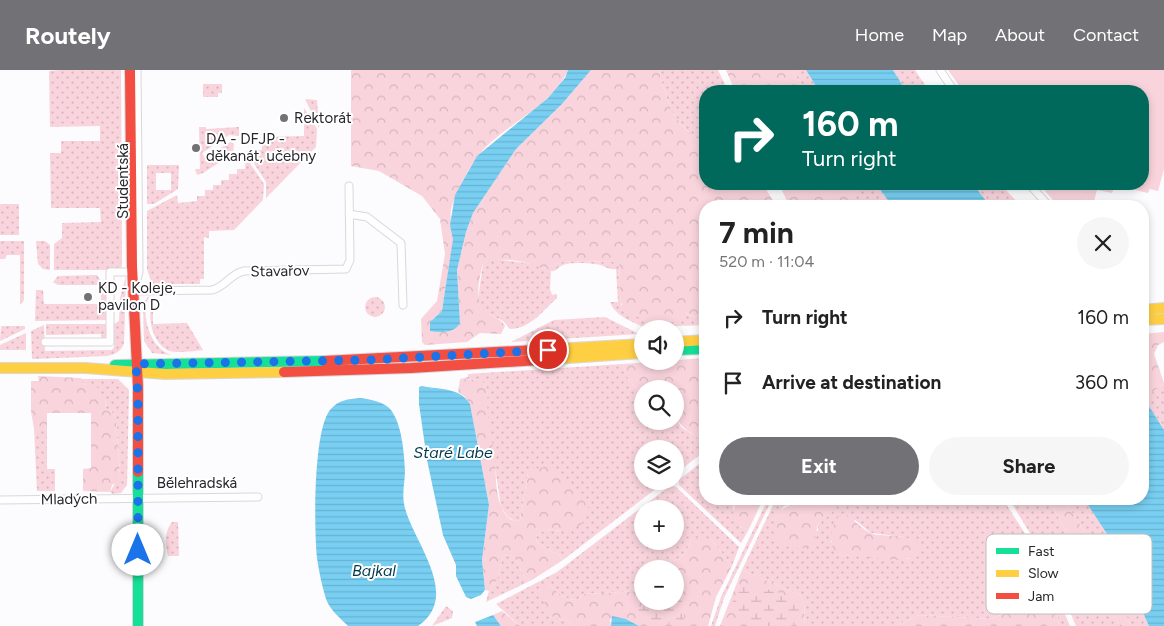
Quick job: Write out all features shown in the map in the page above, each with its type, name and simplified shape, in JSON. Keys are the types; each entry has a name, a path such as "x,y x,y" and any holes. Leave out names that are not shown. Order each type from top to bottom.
{"main road":[{"name":"Studentská","path":"130,70 137,368"},
{"path":"1149,309 1164,308"},
{"path":"1149,320 1164,319"},
{"path":"684,341 699,340"},
{"path":"0,368 137,368 370,360 634,344"},
{"path":"684,349 699,348"},
{"path":"137,368 238,373 411,368 634,354"},
{"name":"Bělehradská","path":"137,368 138,626"}],"street":[{"name":"Studentská","path":"135,272 137,70"},
{"path":"940,70 950,85"},
{"name":"Stavařov","path":"134,291 212,290 222,286 237,273 246,271 346,269 350,260 349,186"},
{"path":"1035,190 1044,200"},
{"path":"349,214 366,217 402,243 402,305"},
{"path":"45,342 110,342 110,272 135,272"},
{"name":"Bělehradská","path":"137,498 258,497"},
{"name":"Mladých","path":"0,500 137,498"}],"green space":[{"path":"121,70 122,266 120,270 54,270 54,244 62,238 62,223 101,222 100,208 51,208 50,153 61,153 61,141 100,141 100,126 50,127 49,71"},
{"path":"351,70 568,70 560,84 550,95 539,106 489,144 466,174 451,210 453,240 442,311 433,319 431,331 446,332 460,323 457,270 466,232 473,213 516,149 562,104 591,70 661,70 660,76 671,108 686,129 699,140 699,190 767,190 772,200 699,200 699,318 686,313 680,320 646,320 630,313 621,302 619,262 564,261 544,269 522,262 497,260 483,263 478,292 484,311 501,321 505,326 501,334 480,333 467,342 425,345 422,342 421,319 437,301 445,254 440,219 422,196 379,171 351,166"},
{"path":"661,70 718,70 725,85 699,85 699,140 686,129 675,115 660,76"},
{"path":"726,70 792,70 801,85 732,85"},
{"path":"792,70 806,70 815,85 801,85"},
{"path":"893,70 915,70 925,85 902,85"},
{"path":"948,70 1164,70 1164,169 1158,191 1150,189 1148,193 1136,190 1149,190 1149,85 959,85"},
{"path":"203,84 222,84 222,93 218,93 218,97 203,97"},
{"path":"305,99 317,100 319,128"},
{"path":"304,108 317,129 316,147 266,198 266,182 246,151 262,150 262,138 264,137 304,136"},
{"path":"126,124 127,263 126,262"},
{"path":"199,127 206,127 206,129 239,127 239,136 229,135 202,153 205,158 230,142 234,144 233,154 197,175 195,169 200,169"},
{"path":"246,157 264,184 263,200 234,230 209,231 209,238 204,237 204,279 200,279 200,284 152,284 147,269 147,211 177,195 178,203 197,201 197,196 205,196 205,190 213,190 213,185 221,185 221,180 229,180 229,174 237,174 237,169 245,169"},
{"path":"147,165 179,165 178,189 154,204 147,204","holes":["156,173 171,173 171,190 156,190"]},
{"path":"782,190 856,190 857,200 787,200"},
{"path":"855,190 880,190 888,200 856,200"},
{"path":"978,190 1006,190 1015,200 985,200"},
{"path":"1044,190 1097,190 1094,200 1053,200"},
{"path":"1097,190 1113,190 1112,193"},
{"path":"0,204 19,204 19,235 0,235"},
{"path":"0,241 24,241 24,300 20,305 20,255 7,255 5,259 0,259"},
{"path":"36,241 45,241 50,245 50,270 43,269 38,264"},
{"path":"493,259 534,264 544,269 564,261 619,262 621,305 685,313 699,319 699,325 684,326 684,320 634,320 634,323 630,321 616,312 610,302 618,302 616,269 610,269 597,264 577,263 564,265 551,271 550,289 552,295 557,294 557,298 531,322 518,328 510,329 503,321 482,311 478,300 483,263"},
{"path":"97,275 101,281 97,285 58,285 53,282 58,276"},
{"path":"126,276 124,344 119,351 107,356 32,359 31,331 44,325 45,351 112,350 114,347 114,324 119,321 120,298"},
{"path":"107,279 108,320 35,321 36,290 43,290 44,304 101,304 101,290 105,289"},
{"path":"150,295 147,303 146,321 152,339 164,352 172,355 152,353 144,341 143,303"},
{"path":"153,296 153,324 187,323 203,350 175,352 161,346 151,326 150,310"},
{"path":"375,297 382,300 385,307 382,314 375,317 368,314 365,307 368,300"},
{"path":"605,317 634,332 634,334 511,342 554,320"},
{"path":"46,324 109,324 109,340 101,340 101,334 46,335"},
{"path":"1,326 25,326 25,329 0,341"},
{"path":"1164,332 1164,342 1158,345 1154,354 1164,383 1149,395 1149,333"},
{"path":"26,333 26,350 0,350 0,345"},
{"path":"699,358 699,438 684,428 684,380 634,380 634,386 623,364 634,363 634,370 684,370 684,360"},
{"path":"623,364 634,386 634,430 684,429 699,438 699,456 684,467 684,440 634,440 634,490 654,490 641,500 634,500 634,506 563,560 559,555 537,543 536,536 546,529 562,531 528,473 520,520 511,519 501,507 486,407 488,390 481,380 460,379 468,377 468,374"},
{"path":"38,376 81,378 84,384 97,387 106,400 105,409 113,413 116,418 120,475 118,482 112,485 110,492 83,491 83,469 91,468 91,413 47,413 47,426 44,429 34,429 31,411 31,381 39,381"},
{"path":"81,379 118,379 129,390 127,485 121,493 113,494 110,492 120,475 116,418 113,413 105,409 106,400 81,382"},
{"path":"460,379 481,380 488,390 488,416 495,459 497,488 501,506 508,517 516,521 520,520 528,473 550,466 584,499 590,512 580,526 562,531 546,529 536,536 537,543 559,555 563,560 532,580 525,578 516,560 510,555 503,556 496,583 489,591 485,590 482,560 489,505 470,404 458,392"},
{"path":"1164,383 1164,430 1149,407 1149,395"},
{"path":"47,426 47,469 55,469 55,491 37,491 34,429 44,429"},
{"path":"699,464 699,504 684,490 684,476"},
{"path":"664,490 679,490 739,547 732,566 711,539 691,540 683,555 676,560 634,560 634,591 584,594 579,600 574,600 562,595 548,584 550,616 568,621 574,626 520,626 496,604 557,572 634,513 634,550 684,550 684,500 651,500"},
{"path":"700,505 734,505 733,508 739,527 749,529 741,543"},
{"path":"735,505 760,505 749,529 739,527 732,520"},
{"path":"765,505 769,505 724,598 715,626 711,626 721,597"},
{"path":"773,505 788,505 784,506 777,516 818,531 818,524 836,507 836,505 1007,505 1025,534 986,534 986,614 1002,614 991,619 919,615 895,626 805,626 804,602 800,595 742,570","holes":["855,520 871,533 904,537 909,559 841,555 835,552 831,541"]},
{"path":"791,505 836,505 836,507 831,514 818,524 814,543 805,548 797,549 778,543 775,532 774,523 776,517"},
{"path":"1013,505 1051,505 1068,534 1031,534"},
{"path":"1051,505 1067,505 1086,534 1068,534"},
{"path":"1067,505 1088,505 1107,534 1086,534"},
{"path":"847,515 870,533 900,536 912,540 920,550 917,557 898,560 841,555 834,552 831,538 832,529 839,516"},
{"path":"172,522 178,522 179,556 168,556 166,534"},
{"path":"696,536 711,539 732,566 716,597 708,626 639,626 626,619 610,619 611,626 574,626 568,621 550,616 539,589 548,584 562,595 574,600 579,600 584,594 634,591 634,610 684,610 684,560 676,560 687,549 691,540"},
{"path":"510,555 516,560 525,578 532,580 486,602 489,591 496,583 503,556"},
{"path":"742,570 800,595 804,602 805,626 720,626"},
{"path":"743,581 771,590 799,603 803,606 798,621 790,626 750,626 732,611 733,600"},
{"path":"446,606 453,611 452,618 432,626"},
{"path":"684,610 684,622 671,624 657,622 633,611"},
{"path":"502,611 520,626 501,626 493,615"},
{"path":"1003,614 1057,614 1059,626 895,626 919,615 991,619"},
{"path":"1057,614 1065,614 1070,626 1059,626"},
{"path":"1071,614 1113,614 1120,626 1076,626"},
{"path":"1113,614 1126,614 1131,626 1120,626"},
{"path":"1126,614 1144,614 1149,626 1131,626"}],"water":[{"path":"568,70 591,70 562,104 516,149 473,213 466,232 457,270 460,323 455,329 443,332 430,331 430,322 442,311 453,239 450,225 455,195 477,156 548,98 565,78"},
{"path":"806,70 893,70 902,85 815,85"},
{"path":"880,190 978,190 985,200 888,200"},
{"name":"Staré Labe","path":"419,387 455,392 470,404 489,505 482,560 485,590 481,595 471,599 466,597 456,576 456,565 443,535 427,460 419,404"},
{"name":"Bajkal","path":"360,398 377,401 385,405 391,410 398,423 405,470 404,504 408,518 431,567 435,583 436,599 431,613 418,626 348,626 330,607 323,589 317,558 315,526 316,481 320,438 324,421 336,404"},
{"path":"1149,406 1164,430 1164,626 1149,626 1144,614 1152,614 1152,534 1107,534 1088,505 1149,505"},
{"path":"493,615 501,626 477,626 475,622"},
{"path":"612,616 626,619 639,626 611,626"}],"traffic: fast":[{"path":"684,350 699,349"},
{"path":"115,365 324,361"},
{"path":"138,472 138,626"}],"traffic: slow":[{"path":"1149,309 1164,308"},
{"path":"1149,320 1164,319"},
{"path":"684,341 699,340"},
{"path":"555,349 634,344"},
{"path":"539,360 634,354"},
{"path":"0,368 86,368 165,374 284,372"}],"traffic: jam":[{"path":"130,70 132,266 138,387 138,472"},
{"path":"324,361 555,349"},
{"path":"284,372 411,368 539,360"}],"place":[{"name":"Rektorát","path":"284,118"},
{"name":"DA - DFJP - děkanát, učebny","path":"196,148"},
{"name":"KD - Koleje, pavilon D","path":"88,297"}],"route":[{"path":"138,550 138,380 136,364 370,360 548,350"}]}
